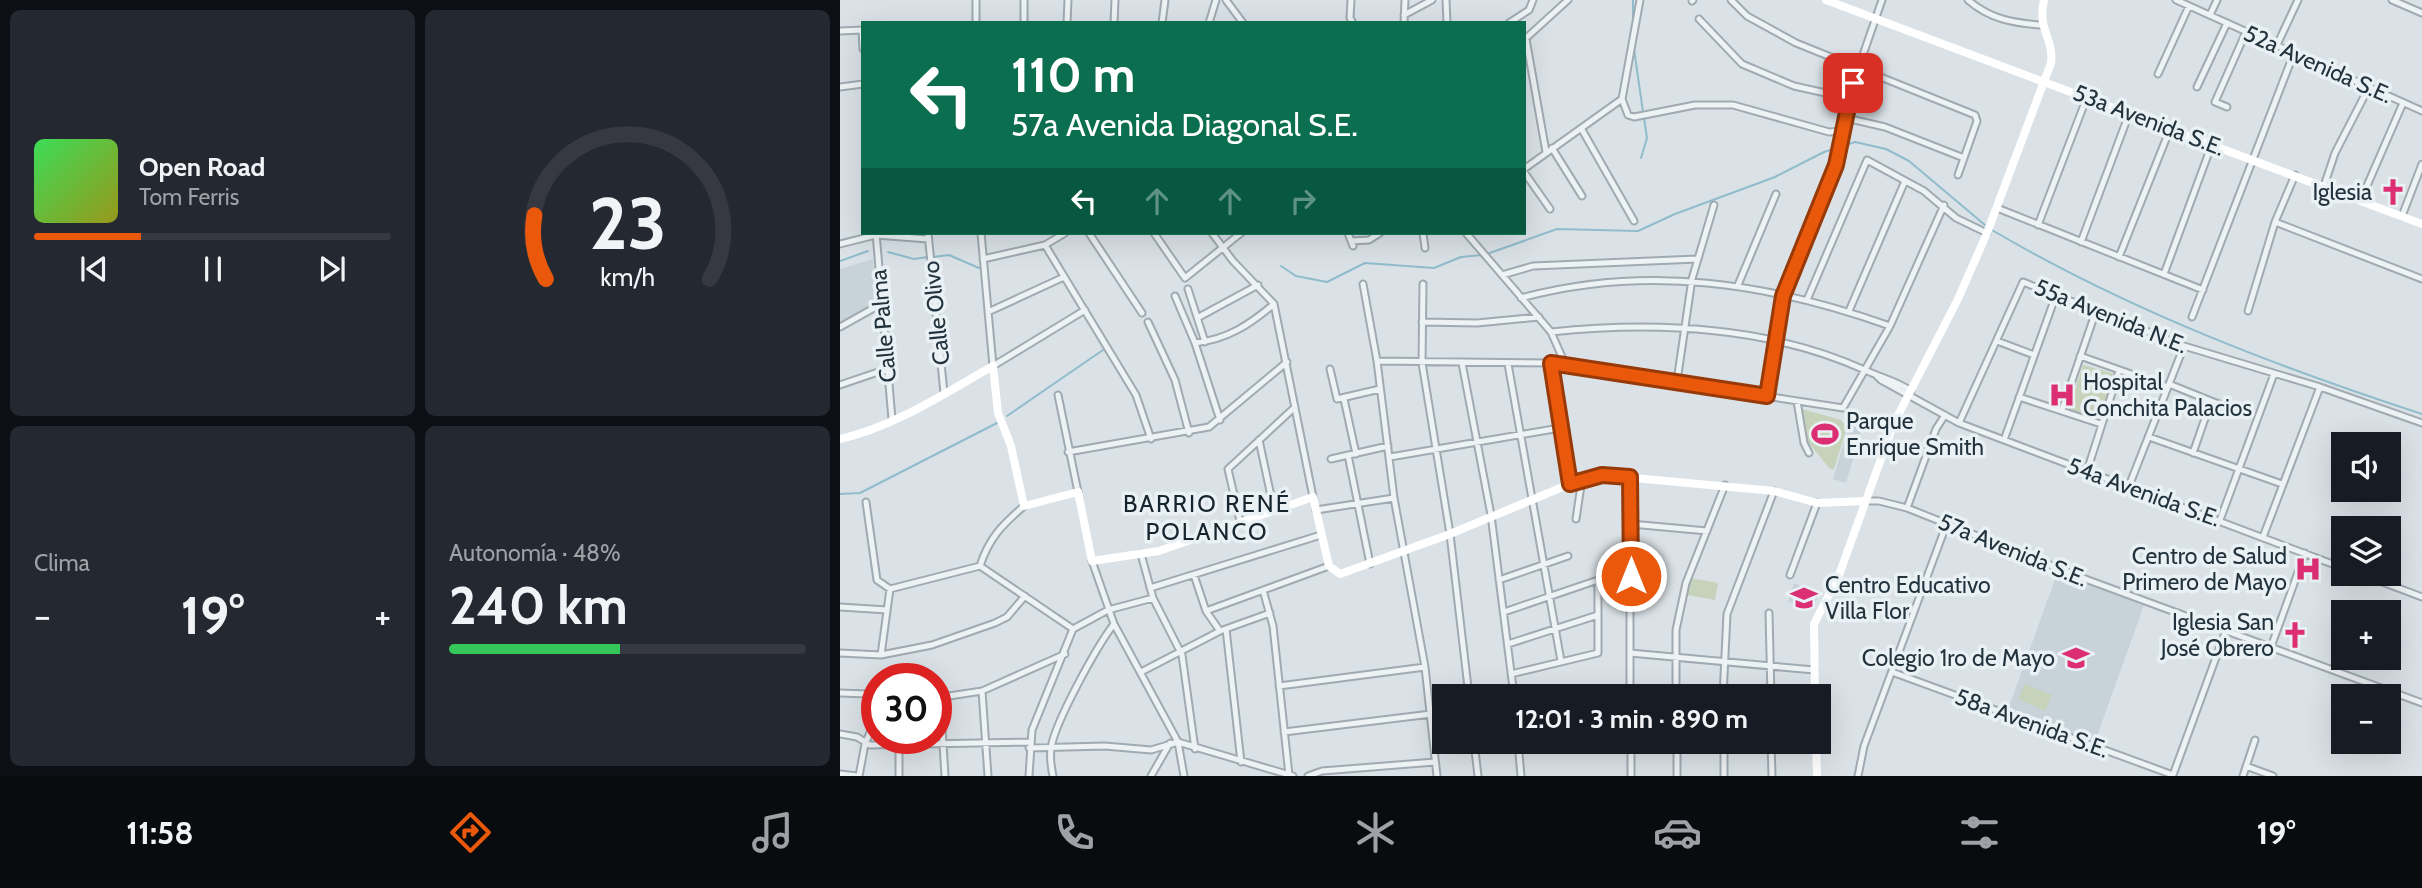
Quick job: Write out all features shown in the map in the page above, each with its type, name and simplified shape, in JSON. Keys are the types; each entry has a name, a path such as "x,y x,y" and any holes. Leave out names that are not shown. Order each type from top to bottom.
{"street":[{"path":"976,0 976,21"},
{"path":"1024,0 1024,21"},
{"path":"1067,21 1068,0"},
{"path":"1114,21 1115,0"},
{"path":"1162,21 1165,0"},
{"path":"1210,21 1216,0"},
{"path":"1226,0 1242,21"},
{"path":"1350,21 1351,0"},
{"path":"1404,21 1405,0"},
{"path":"1404,15 1432,0"},
{"path":"1446,0 1447,21"},
{"path":"1512,21 1529,10 1533,0"},
{"path":"1526,39 1568,0"},
{"path":"1640,0 1622,99 1628,115 1644,115 1695,104 1733,105 1829,132 1842,133"},
{"path":"1731,0 1747,16 1784,36 1975,115 1977,121 1958,174"},
{"path":"1767,396 1783,296 1836,165 1848,98 1882,0"},
{"path":"1968,0 1986,14 2010,22 2041,25"},
{"path":"1815,684 1814,624 1839,575 1894,423 1958,299 1997,208 2045,80 2052,53 2041,25 2044,0"},
{"name":"52a Avenida S.E.","path":"2176,0 2422,111"},
{"path":"2210,15 2217,0"},
{"path":"2277,46 2298,0"},
{"path":"2392,0 2420,12 2422,3"},
{"name":"53a Avenida S.E.","path":"1832,1 2422,224"},
{"path":"2158,74 2189,6"},
{"path":"1699,19 1742,64 1794,86 1848,98"},
{"path":"2197,87 2227,23"},
{"path":"840,31 861,30"},
{"path":"2227,107 2215,102 2246,32"},
{"path":"1526,45 1546,152"},
{"path":"2192,317 2294,53"},
{"path":"840,87 861,84"},
{"path":"2325,183 2335,153 2369,87"},
{"path":"2038,225 2087,97"},
{"path":"1526,169 1546,152 1622,99"},
{"path":"2366,188 2403,103"},
{"path":"2081,242 2129,114"},
{"path":"1846,118 1885,127 1964,158"},
{"path":"1581,128 1634,221"},
{"path":"2119,257 2170,129"},
{"path":"2164,274 2212,145"},
{"path":"1552,148 1582,196"},
{"path":"1807,300 1867,160 1944,205 1956,218 1988,229"},
{"path":"2402,216 2422,164"},
{"path":"1526,174 1550,209"},
{"path":"2248,311 2275,222 2295,175"},
{"path":"1849,311 1905,181"},
{"path":"1738,285 1776,194"},
{"path":"1677,381 1692,279 1714,205"},
{"path":"1377,360 1422,363 1551,363 1840,409 1847,406 1890,326 1944,205"},
{"path":"1997,208 2203,290"},
{"path":"2275,222 2422,279"},
{"path":"840,244 872,235"},
{"name":"Calle Palma","path":"876,235 892,419"},
{"path":"902,235 928,236"},
{"path":"981,235 998,413 1011,446 1024,506"},
{"path":"984,259 1045,245 1062,235"},
{"path":"1089,235 1142,313"},
{"path":"1155,235 1185,278 1238,235"},
{"path":"1206,611 1329,566 1274,304 1213,235"},
{"path":"1349,235 1352,243 1369,240 1377,235"},
{"path":"1423,235 1425,248"},
{"path":"1468,235 1551,332 1566,366"},
{"name":"Calle Olivo","path":"928,236 944,393"},
{"path":"1045,245 1136,395 1151,439"},
{"path":"1502,275 1533,266 1697,260"},
{"path":"988,312 1064,276"},
{"path":"1521,298 1593,285 1692,279 1738,285 1807,300 1890,326"},
{"name":"55a Avenida N.E.","path":"1997,341 2023,282 2183,346 2320,387"},
{"path":"1363,284 1377,360 1394,498 1425,667 1437,776"},
{"path":"1423,284 1422,363 1450,534 1468,684"},
{"path":"1199,317 1258,285"},
{"path":"1188,289 1205,342"},
{"path":"2004,440 2056,295"},
{"path":"1175,296 1195,343 1220,420"},
{"path":"840,327 881,304"},
{"path":"1195,343 1242,330 1274,304"},
{"path":"840,439 858,435 944,393 1085,310"},
{"path":"2062,410 2096,311"},
{"path":"1422,322 1477,323 1539,317"},
{"path":"1148,322 1175,380 1189,433"},
{"name":"54a Avenida S.E.","path":"1551,332 1635,325 1684,327 1821,351 1876,375 1959,423 2331,563"},
{"path":"1959,423 1997,341 2034,355"},
{"path":"2129,486 2183,346"},
{"path":"2080,356 2244,413"},
{"path":"1068,452 1189,433 1220,420 1287,362"},
{"path":"1462,363 1491,515 1512,684"},
{"path":"1551,363 1570,484"},
{"path":"1508,364 1561,661"},
{"path":"840,385 887,369"},
{"path":"1330,369 1337,399 1380,389"},
{"path":"2087,471 2119,371"},
{"path":"2220,520 2274,374"},
{"path":"2263,537 2320,387 2422,423"},
{"path":"1058,395 1092,561 1108,610 1178,741 1184,776"},
{"path":"2019,397 2101,424"},
{"path":"1344,399 1356,454"},
{"path":"1797,401 1804,443 1809,453"},
{"path":"2193,453 2211,401"},
{"path":"1240,521 1228,469 1295,407"},
{"path":"1907,508 1936,429 1945,415"},
{"path":"1390,457 1560,428"},
{"path":"2149,437 2282,484"},
{"path":"1259,440 1274,510"},
{"path":"1331,459 1388,446"},
{"path":"1348,456 1370,564"},
{"name":"57a Avenida S.E.","path":"1329,566 1336,574 1370,564 1582,479 1602,475 1774,491 1817,503 1879,501 1907,508 2422,703"},
{"path":"1630,477 1630,684"},
{"path":"1576,519 1582,479"},
{"path":"1676,684 1676,630 1686,583 1725,485"},
{"path":"1723,684 1727,614 1774,491"},
{"path":"980,566 993,534 1024,506 1078,492"},
{"path":"1092,561 1171,547 1314,497"},
{"path":"1316,510 1394,498"},
{"path":"866,502 877,580 890,589 980,566 1073,629"},
{"path":"1790,576 1817,503"},
{"path":"1858,776 1864,746 1947,523"},
{"path":"1631,524 1707,531"},
{"path":"1150,588 1321,535"},
{"path":"2271,648 2305,553"},
{"path":"1141,554 1153,598 1181,653 1195,749"},
{"path":"1499,580 1567,556"},
{"path":"1194,575 1206,611 1223,630 1241,762"},
{"path":"1504,612 1598,580 1631,576"},
{"path":"1511,674 1598,653 1598,580"},
{"path":"2393,586 2422,597"},
{"path":"881,655 890,589"},
{"path":"952,744 1105,746 1151,750 1178,741 1195,749 1291,776 1270,613 1263,590"},
{"path":"840,653 881,655 932,645 1007,617 1025,596"},
{"path":"1029,776 1029,745 1073,629 1108,610 1153,598"},
{"path":"840,607 887,610"},
{"path":"1769,612 1771,684"},
{"path":"1141,672 1223,630 1270,613"},
{"path":"1508,644 1598,615"},
{"path":"1053,776 1051,747 1102,639 1114,624"},
{"path":"2173,775 2226,630"},
{"path":"1630,653 1814,670"},
{"path":"952,695 982,691 1065,654"},
{"path":"1279,686 1425,667"},
{"name":"58a Avenida S.E.","path":"1892,672 2173,775"},
{"path":"982,691 988,776"},
{"path":"840,693 861,694"},
{"path":"1284,732 1431,715"},
{"path":"840,734 857,737 861,740"},
{"path":"2243,776 2255,740"},
{"path":"1151,776 1170,743"},
{"path":"840,774 858,776 863,754"},
{"path":"899,754 899,776"},
{"path":"944,754 945,776"},
{"path":"1475,754 1478,776"},
{"path":"1519,754 1521,776"},
{"path":"1631,754 1631,776"},
{"path":"1677,754 1677,776"},
{"path":"1724,754 1724,776"},
{"path":"1771,754 1772,776"},
{"path":"1816,754 1817,776"},
{"path":"1308,776 1322,771 1435,762"},
{"path":"2246,766 2273,776"}],"shaded area":[{"path":"873,259 876,302 851,320 840,322 840,269"},
{"path":"1849,425 1862,428 1846,483 1833,479"},
{"name":"Colegio 1ro de Mayo","path":"2057,574 2144,605 2095,742 2007,712"},
{"name":"Centro Educativo Villa Flor","path":"1794,583 1819,594 1813,607 1788,602"}],"green space":[{"path":"2083,365 2115,374 2100,419 2069,409"},
{"name":"Parque Enrique Smith","path":"1802,409 1841,420 1847,427 1834,469 1830,469 1807,441"},
{"path":"1691,578 1718,583 1715,600 1687,595"},
{"path":"2025,684 2052,695 2045,711 2018,699"}],"waterway":[{"path":"1633,0 1633,23"},
{"path":"1634,49 1643,112"},
{"path":"1641,158 1647,138 1644,118"},
{"path":"1487,254 1557,229 1638,231 1675,214 1775,177 1824,152 1855,142 1886,149 1909,161 1985,225"},
{"path":"1992,230 2095,285 2202,334 2422,414"},
{"path":"840,261 868,251"},
{"path":"888,252 914,259 928,257"},
{"path":"933,257 949,255 979,268"},
{"path":"1281,266 1296,276 1327,282 1365,263 1434,268 1461,257 1482,255"},
{"path":"1007,416 1103,350"},
{"path":"840,494 860,493 997,423"}],"place":[{"name":"Iglesia","path":"2393,192"},
{"name":"Hospital Conchita Palacios","path":"2062,395"},
{"name":"Parque Enrique Smith","path":"1825,434"},
{"name":"Centro de Salud Primero de Mayo","path":"2308,569"},
{"name":"Centro Educativo Villa Flor","path":"1804,598"},
{"name":"Iglesia San José Obrero","path":"2295,635"},
{"name":"Colegio 1ro de Mayo","path":"2076,658"}],"district":[{"name":"BARRIO RENÉ POLANCO","path":"1207,517"}],"route":[{"path":"1631,576 1630,477 1602,475 1570,484 1551,363 1767,396 1783,296 1836,165 1853,83"}]}
